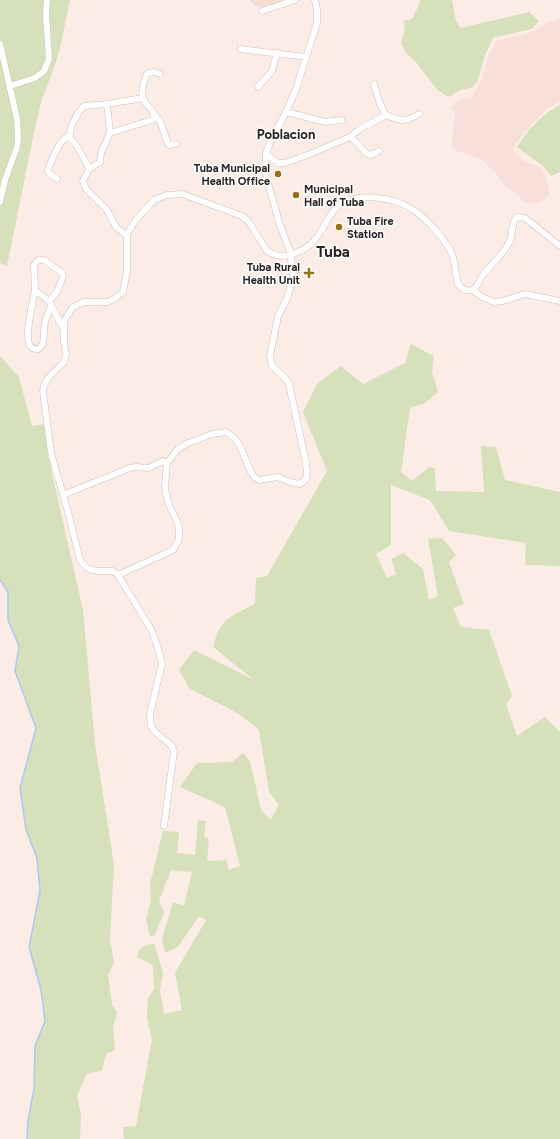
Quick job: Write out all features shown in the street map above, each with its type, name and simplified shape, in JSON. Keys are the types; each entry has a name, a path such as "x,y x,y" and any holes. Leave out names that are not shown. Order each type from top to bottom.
{"street":[{"path":"10,86 35,78 44,71 49,59 46,15 47,0"},
{"path":"262,11 295,0"},
{"path":"118,575 173,550 179,539 177,521 170,507 165,486 167,463 178,450 186,444 212,434 223,432 230,434 235,438 246,457 251,472 256,479 263,480 278,477 300,484 306,479 306,463 289,384 286,379 272,366 270,356 278,316 287,299 292,282 290,255 269,187 265,168 266,154 275,130 286,112 296,89 317,23 315,0"},
{"path":"0,44 17,119 17,147 5,180 0,202"},
{"path":"240,49 306,57"},
{"path":"258,87 272,71 277,53"},
{"path":"160,74 151,72 146,75 143,98 160,121 168,144 177,144"},
{"path":"374,84 380,104 386,115 403,121 419,114"},
{"path":"89,169 78,148 70,138 70,130 80,110 84,106 143,98"},
{"path":"107,104 110,133 101,154 100,162 89,169 84,178 84,187 109,212 116,227 127,236"},
{"path":"286,112 325,122 342,120"},
{"path":"110,133 154,120 155,115"},
{"path":"266,154 278,163 284,163 350,137 360,129 386,115"},
{"path":"350,137 367,154 371,155 379,151"},
{"path":"57,180 48,170 64,138 70,138"},
{"path":"164,826 174,751 171,745 152,729 150,720 150,713 162,664 152,631 118,575 113,571 98,572 86,568 80,560 51,453 43,391 48,378 64,362 66,355 63,329 64,321 68,314 78,304 84,302 108,302 123,292 128,249 127,236 129,229 135,221 154,200 167,195 182,194 242,216 249,222 267,251 277,256 290,255 305,250 309,247 318,236 332,213 341,204 362,198 390,200 400,203 413,210 421,216 440,237 449,249 453,258 458,284 464,290 473,290 482,298 494,302 503,301 525,294 560,301"},
{"path":"473,290 508,244 514,223 518,218 525,218 560,246"},
{"path":"38,260 44,260 62,273 63,277 57,292 50,303 45,321 43,344 39,349 30,346 28,339 30,314 35,290 34,265 38,260"},
{"path":"35,290 50,303 63,329"},
{"path":"63,495 130,468 149,468 163,461 167,463"}],"shaded area":[{"path":"249,0 288,0 264,8 256,6"},
{"path":"560,18 560,101 546,110 529,127 517,142 513,150 524,161 540,167 548,182 549,195 539,203 526,203 505,185 493,170 480,159 454,150 451,144 455,116 451,107 460,100 472,97 481,81 488,57 496,41 525,34 536,30 546,23"}],"green space":[{"path":"0,0 70,0 60,48 42,99 36,123 7,266 0,263"},
{"path":"420,0 452,0 456,21 461,28 529,12 539,21 531,29 493,38 485,55 478,80 473,87 460,90 449,97 438,91 416,62 406,53 401,43 405,27 403,21 412,19"},
{"path":"560,105 560,172 551,176 543,166 517,147 536,123"},
{"path":"411,344 434,356 432,372 438,392 425,403 410,408 401,472 412,481 429,467 435,468 436,491 484,492 481,446 496,447 505,480 560,492 560,566 525,565 526,543 449,531 430,500 391,485 391,545 376,554 387,578 396,574 391,559 403,553 423,569 429,600 438,596 428,539 442,538 456,555 449,562 464,604 453,608 461,627 489,630 512,696 506,704 517,736 545,717 560,732 560,1139 124,1139 123,1127 136,1126 152,1039 147,1018 148,998 154,989 153,965 137,957 140,948 154,943 163,973 160,990 164,1014 182,1010 175,973 206,920 199,916 178,947 165,953 162,939 173,902 184,906 192,872 171,870 159,901 164,912 155,935 150,937 146,918 151,900 150,884 163,831 179,832 177,853 195,855 198,820 206,821 204,837 209,839 207,861 226,860 229,870 240,866 225,807 180,787 197,763 232,762 243,753 250,761 261,810 271,820 279,805 269,792 259,730 239,714 189,688 179,670 194,650 254,680 213,647 219,629 223,624 233,615 255,604 256,578 267,576 327,471 303,412 317,384 341,366 363,384 405,363"},
{"path":"0,356 19,377 32,426 45,424 48,456 83,610 95,744 114,865 110,940 114,963 108,975 112,1004 117,1012 113,1028 115,1050 106,1054 102,1071 87,1073 77,1096 81,1115 80,1139 27,1139 28,1121 34,1088 35,1046 45,1021 41,990 29,947 40,891 37,858 26,830 20,788 36,728 15,671 19,646 8,620 8,592 0,580"}],"waterway":[{"path":"0,580 8,592 8,620 19,646 15,671 36,728 20,788 26,830 37,858 40,891 29,947 41,990 45,1021 35,1046 34,1088 28,1121 27,1139"}],"place":[{"name":"Tuba Municipal Health Office","path":"278,174"},
{"name":"Municipal Hall of Tuba","path":"296,195"},
{"name":"Tuba Fire Station","path":"339,227"},
{"name":"Tuba Rural Health Unit","path":"309,273"}],"district":[{"name":"Poblacion","path":"286,134"},
{"name":"Tuba","path":"333,252"}]}
